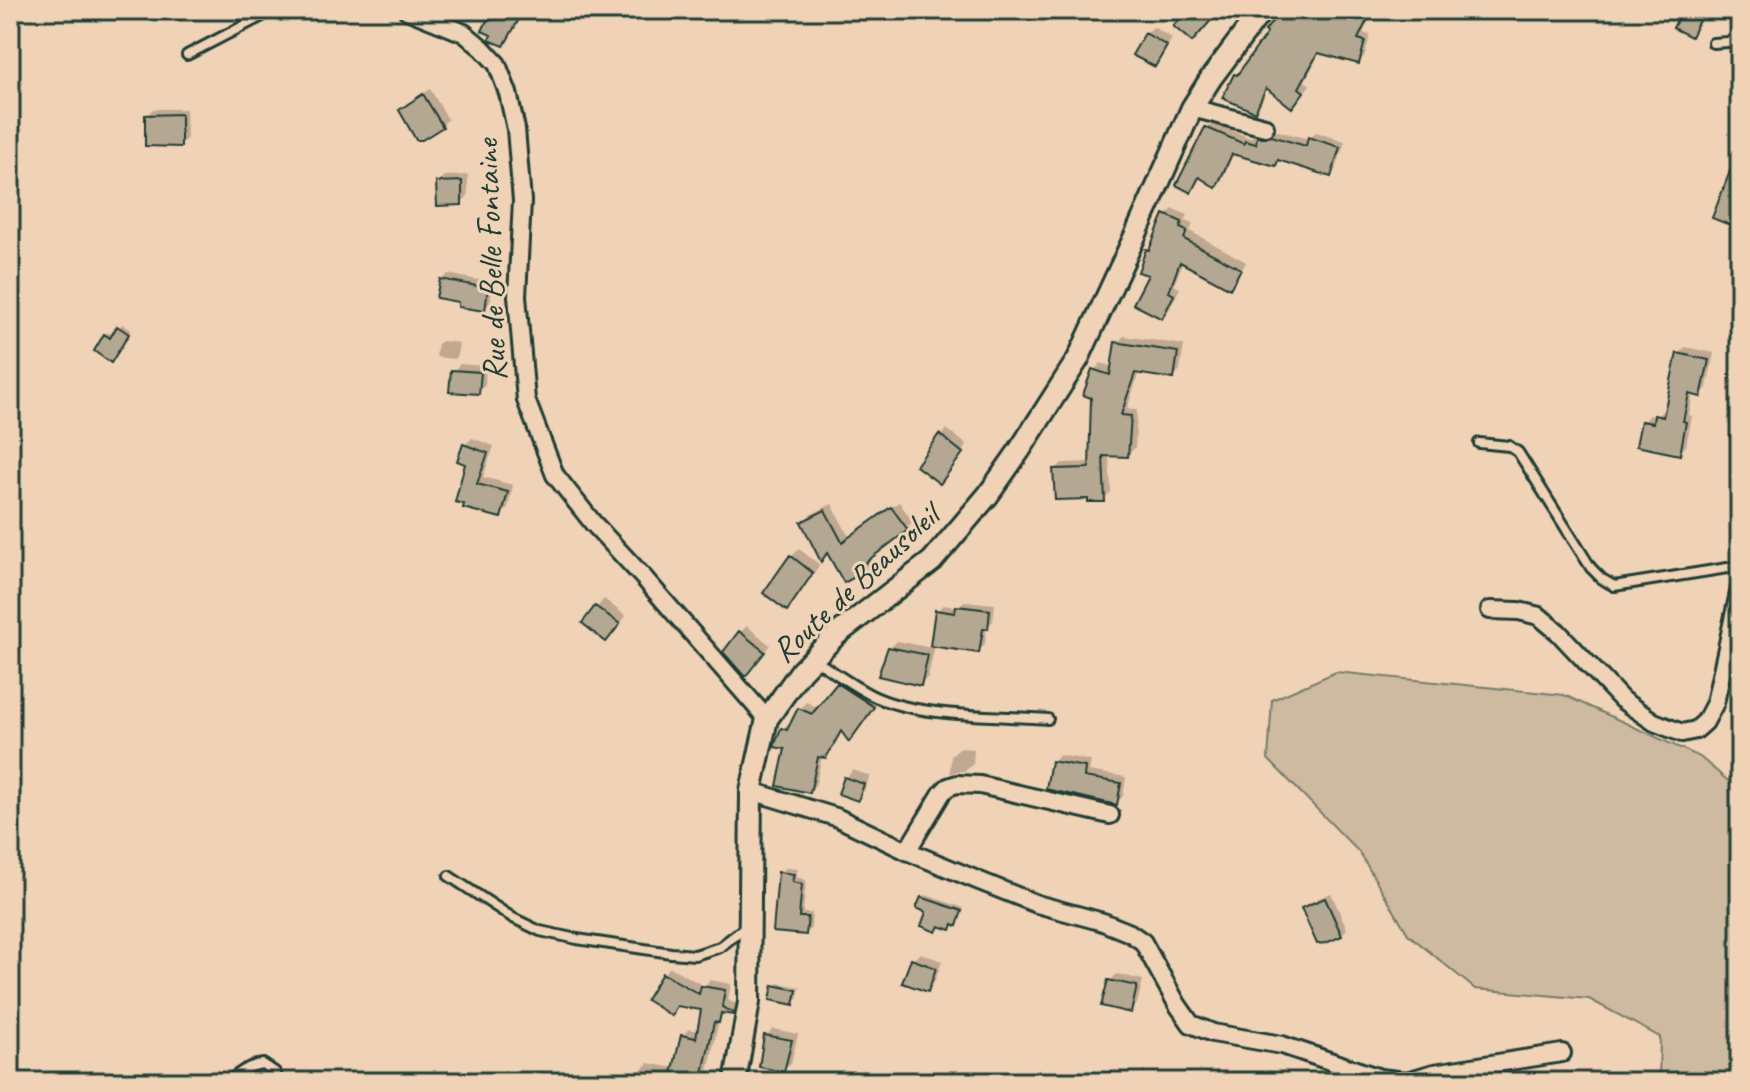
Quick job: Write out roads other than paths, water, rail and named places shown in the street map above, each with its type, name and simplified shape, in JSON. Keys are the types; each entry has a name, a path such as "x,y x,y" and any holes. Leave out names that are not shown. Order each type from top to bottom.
{"street":[{"name":"Rue de Belle Fontaine","path":"407,10 464,33 497,64 508,93 516,129 522,201 517,296 526,400 555,475 593,523 767,719"},
{"name":"Route de Beausoleil","path":"735,1082 749,1002 751,791 767,719 801,671 836,635 932,561 988,495 1019,451 1078,359 1192,108 1262,10"},
{"path":"1192,108 1265,127"},
{"path":"1490,610 1519,611 1539,616 1622,700 1654,722 1682,733 1696,730 1705,722 1715,703 1740,588"},
{"path":"907,851 942,793 957,784 980,785 1110,815"},
{"path":"751,791 836,817 907,851 1037,904 1103,922 1130,933 1143,942 1191,1024 1213,1033 1282,1045 1380,1078 1407,1081 1434,1073 1562,1053"}],"lane":[{"path":"187,55 274,10"},
{"path":"1713,43 1728,42 1740,35"},
{"path":"1479,443 1498,443 1518,452 1591,568 1614,586 1740,566"},
{"path":"813,659 872,696 898,705 930,711 1048,719"},
{"path":"449,876 513,918 540,931 577,939 695,955 720,947 751,923"},
{"path":"229,1082 249,1067 263,1064 270,1067 279,1082"}]}
